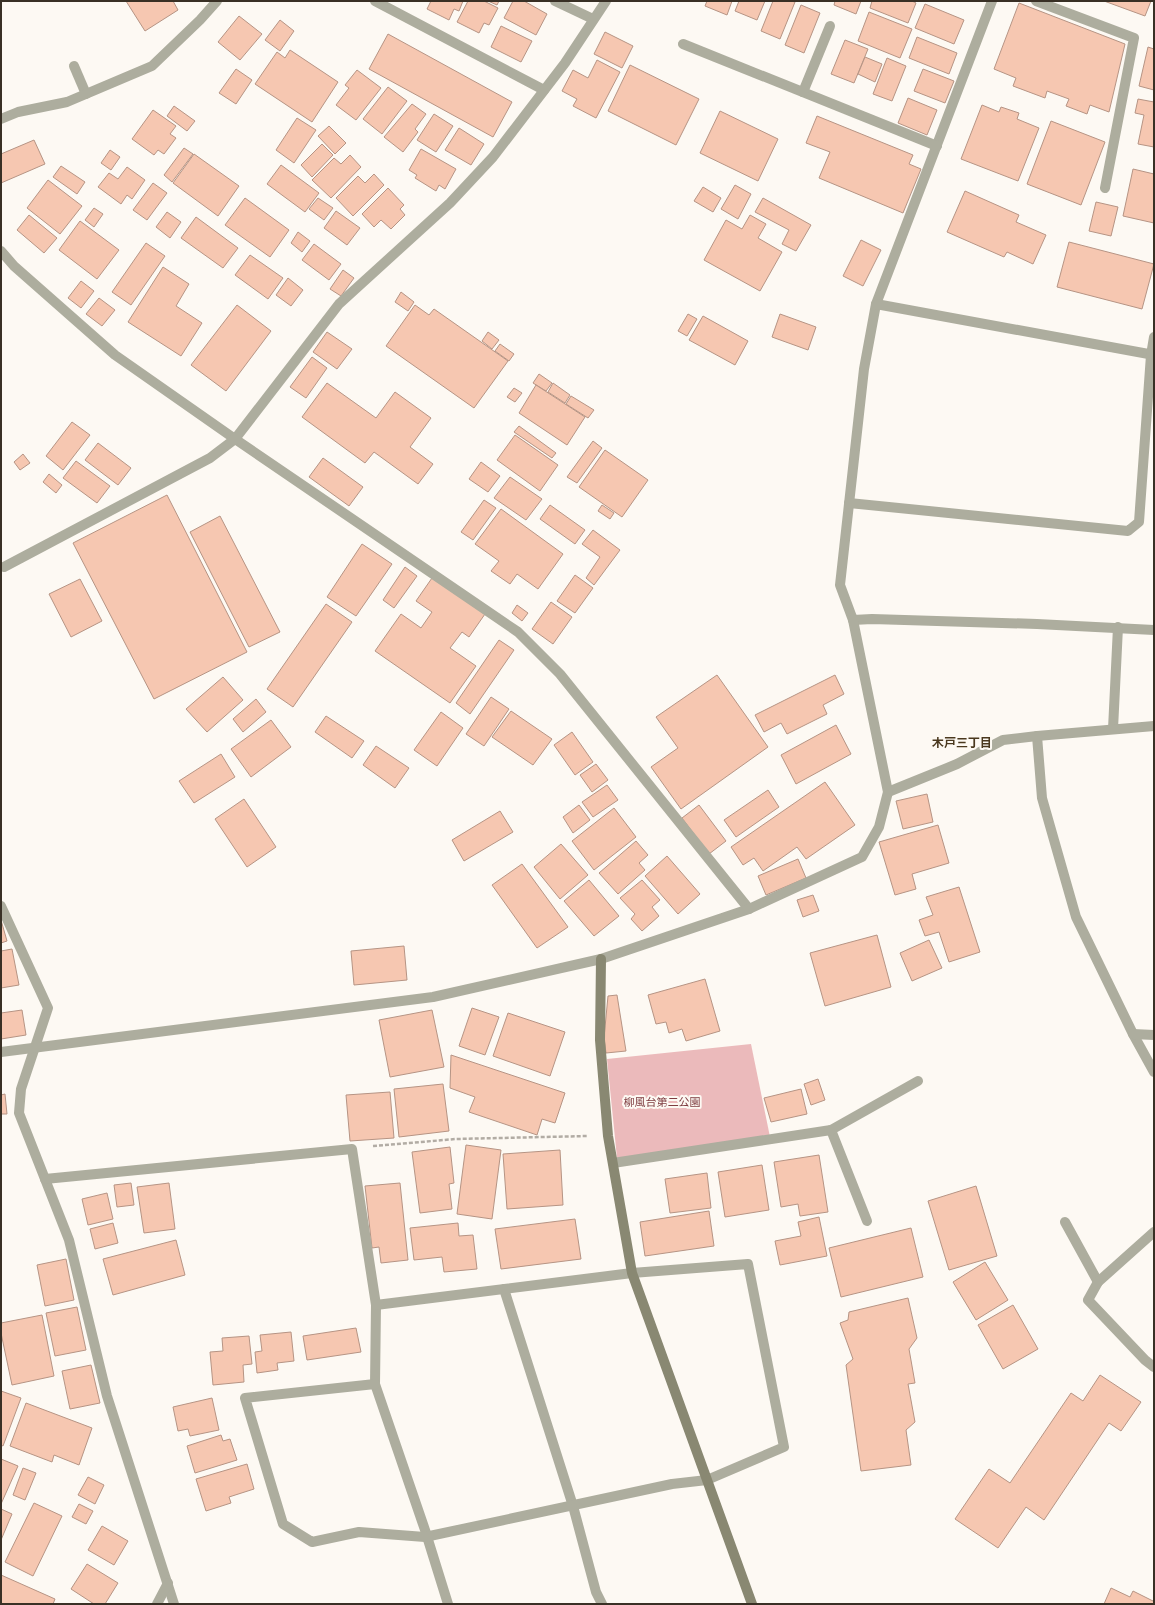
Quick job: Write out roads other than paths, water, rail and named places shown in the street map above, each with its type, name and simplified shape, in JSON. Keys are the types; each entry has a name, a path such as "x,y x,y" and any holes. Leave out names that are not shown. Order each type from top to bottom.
{"street":[{"path":"375,1 544,90"},
{"path":"555,1 593,19"},
{"path":"4,567 210,458 235,439 339,304 450,203 493,157 565,63 606,1"},
{"path":"1,1052 433,997 601,959 749,909 862,857 879,827 888,792 853,620 840,584 864,369 876,304 992,1"},
{"path":"1036,1 1134,38 1105,188"},
{"path":"1,119 18,112 67,102 152,66 200,20 212,3"},
{"path":"803,92 830,26"},
{"path":"683,44 937,146"},
{"path":"74,66 86,94"},
{"path":"1,251 14,266 115,355 235,439 518,632 560,674 749,909"},
{"path":"876,304 1153,355"},
{"path":"850,503 1128,531 1139,522 1154,337"},
{"path":"853,620 872,619 1118,627 1154,630"},
{"path":"1113,729 1118,627"},
{"path":"888,792 957,764 1003,740 1154,726"},
{"path":"1037,736 1042,798 1076,917 1133,1034 1154,1072"},
{"path":"1,906 48,1008 21,1090 19,1113 69,1240 107,1396 174,1604"},
{"path":"601,959 600,1040 608,1136 632,1273 752,1604"},
{"path":"1133,1034 1154,1035"},
{"path":"613,1163 831,1130 918,1081"},
{"path":"831,1130 867,1221"},
{"path":"45,1179 352,1148 376,1305 375,1384 427,1536 448,1604"},
{"path":"1065,1222 1098,1282"},
{"path":"1154,1232 1098,1282 1088,1300 1145,1360 1154,1367"},
{"path":"375,1384 245,1398 283,1524 312,1542 359,1532 427,1536 672,1484 707,1480 784,1447 748,1264 632,1273 376,1305"},
{"path":"504,1289 573,1506 596,1592 602,1604"},
{"path":"157,1604 168,1584"}],"district":[{"name":"木戸三丁目","path":"962,742"}],"park label":[{"name":"柳風台第二公園","path":"662,1102"}]}
